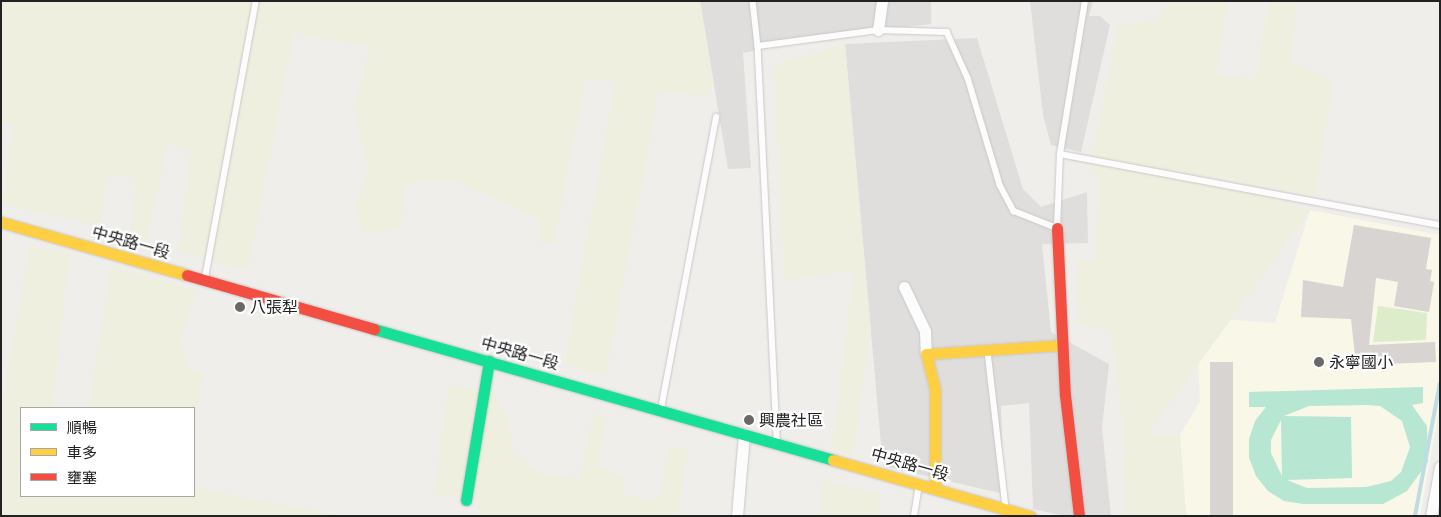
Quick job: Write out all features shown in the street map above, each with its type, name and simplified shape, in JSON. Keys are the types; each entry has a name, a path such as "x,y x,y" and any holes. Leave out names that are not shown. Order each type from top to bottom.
{"street":[{"path":"878,30 882,1"},
{"name":"中央路一段","path":"1,222 660,411 920,483 1030,516"},
{"path":"1057,228 1062,346 1079,516"},
{"path":"904,288 925,331 926,364 935,389 935,488"},
{"path":"926,354 1062,346"},
{"path":"466,500 489,361"},
{"path":"737,516 744,434"},
{"path":"1431,516 1440,467"}],"lane":[{"path":"204,280 256,1"},
{"path":"753,1 758,46 777,444"},
{"path":"758,46 878,30 947,32 968,78 1000,185 1014,210 1057,228 1060,154 1085,1"},
{"path":"660,411 716,117"},
{"path":"1060,154 1440,226"},
{"path":"988,351 1006,509"},
{"path":"914,516 920,483"}],"shaded area":[{"path":"700,1 931,1 931,24 832,35 743,53 751,168 728,169"},
{"path":"1030,1 1093,1 1089,16 1100,16 1110,25 1081,152 1051,145 1043,115"},
{"path":"977,38 1023,189 1041,207 1087,192 1088,243 1042,244 1051,332 1109,364 1102,427 1111,516 1064,516 1033,509 1029,403 1001,406 1004,494 883,466 845,44"},
{"name":"永寧國小","path":"1310,210 1440,235 1440,405 1420,516 1186,516 1180,435 1200,401 1196,317 1275,323"}],"green space":[{"path":"1,1 700,1 714,85 707,96 659,91 606,376 564,364 615,83 586,77 554,243 539,243 538,217 455,181 406,182 400,228 363,233 356,207 368,167 353,110 370,46 294,33 248,270 178,252 191,148 168,144 147,242 130,237 136,179 107,175 101,226 2,204 13,123 1,122"},
{"path":"1170,1 1229,1 1216,74 1256,79 1269,1 1297,1 1291,61 1333,82 1315,196 1203,175 1310,210 1148,434 1180,435 1186,516 1125,516 1122,418 1111,332 1078,323 1078,260 1097,262 1098,175 1090,171 1117,26 1155,21"},
{"path":"845,44 871,331 853,456 832,449 854,269 784,281 774,65"},
{"path":"29,245 70,253 52,407 20,407 20,497 195,497 195,488 344,516 1,516 1,410"},
{"path":"111,266 196,291 181,341 189,371 204,374 195,423 195,407 88,407"},
{"path":"1378,306 1427,313 1426,340 1373,342"},
{"path":"449,384 495,393 509,421 514,455 540,473 580,479 593,413 607,416 597,466 627,478 623,495 658,501 668,445 688,449 677,516 481,516 474,498 433,496"},
{"path":"1423,387 1423,403 1412,405 1427,426 1428,462 1407,491 1383,504 1303,504 1284,501 1268,491 1256,476 1249,458 1249,439 1255,421 1266,407 1249,407 1249,392","holes":["1309,406 1380,406 1402,421 1410,447 1401,472 1391,481 1366,487 1307,488 1287,480 1352,478 1351,417 1284,416","1281,420 1282,476 1271,453 1271,440"]},
{"path":"822,480 880,494 878,516 821,516"}],"building":[{"path":"1354,225 1431,238 1426,269 1432,270 1430,281 1434,282 1429,312 1394,306 1398,282 1376,278 1369,345 1435,342 1436,362 1356,365 1351,319 1301,317 1303,280 1343,287"},
{"path":"1210,362 1233,362 1233,516 1210,516"}],"waterway":[{"path":"1415,516 1440,383"}],"traffic: fast":[{"path":"374,329 833,460"},
{"path":"466,500 489,361"}],"traffic: slow":[{"path":"1,222 187,275"},
{"path":"935,488 935,389 926,354 1062,345"},
{"path":"833,460 1030,516"}],"traffic: jam":[{"path":"1057,228 1065,395 1079,516"},
{"path":"187,275 374,329"}],"place":[{"name":"八張犁","path":"240,307"},
{"name":"永寧國小","path":"1319,362"},
{"name":"興農社區","path":"749,420"}]}
